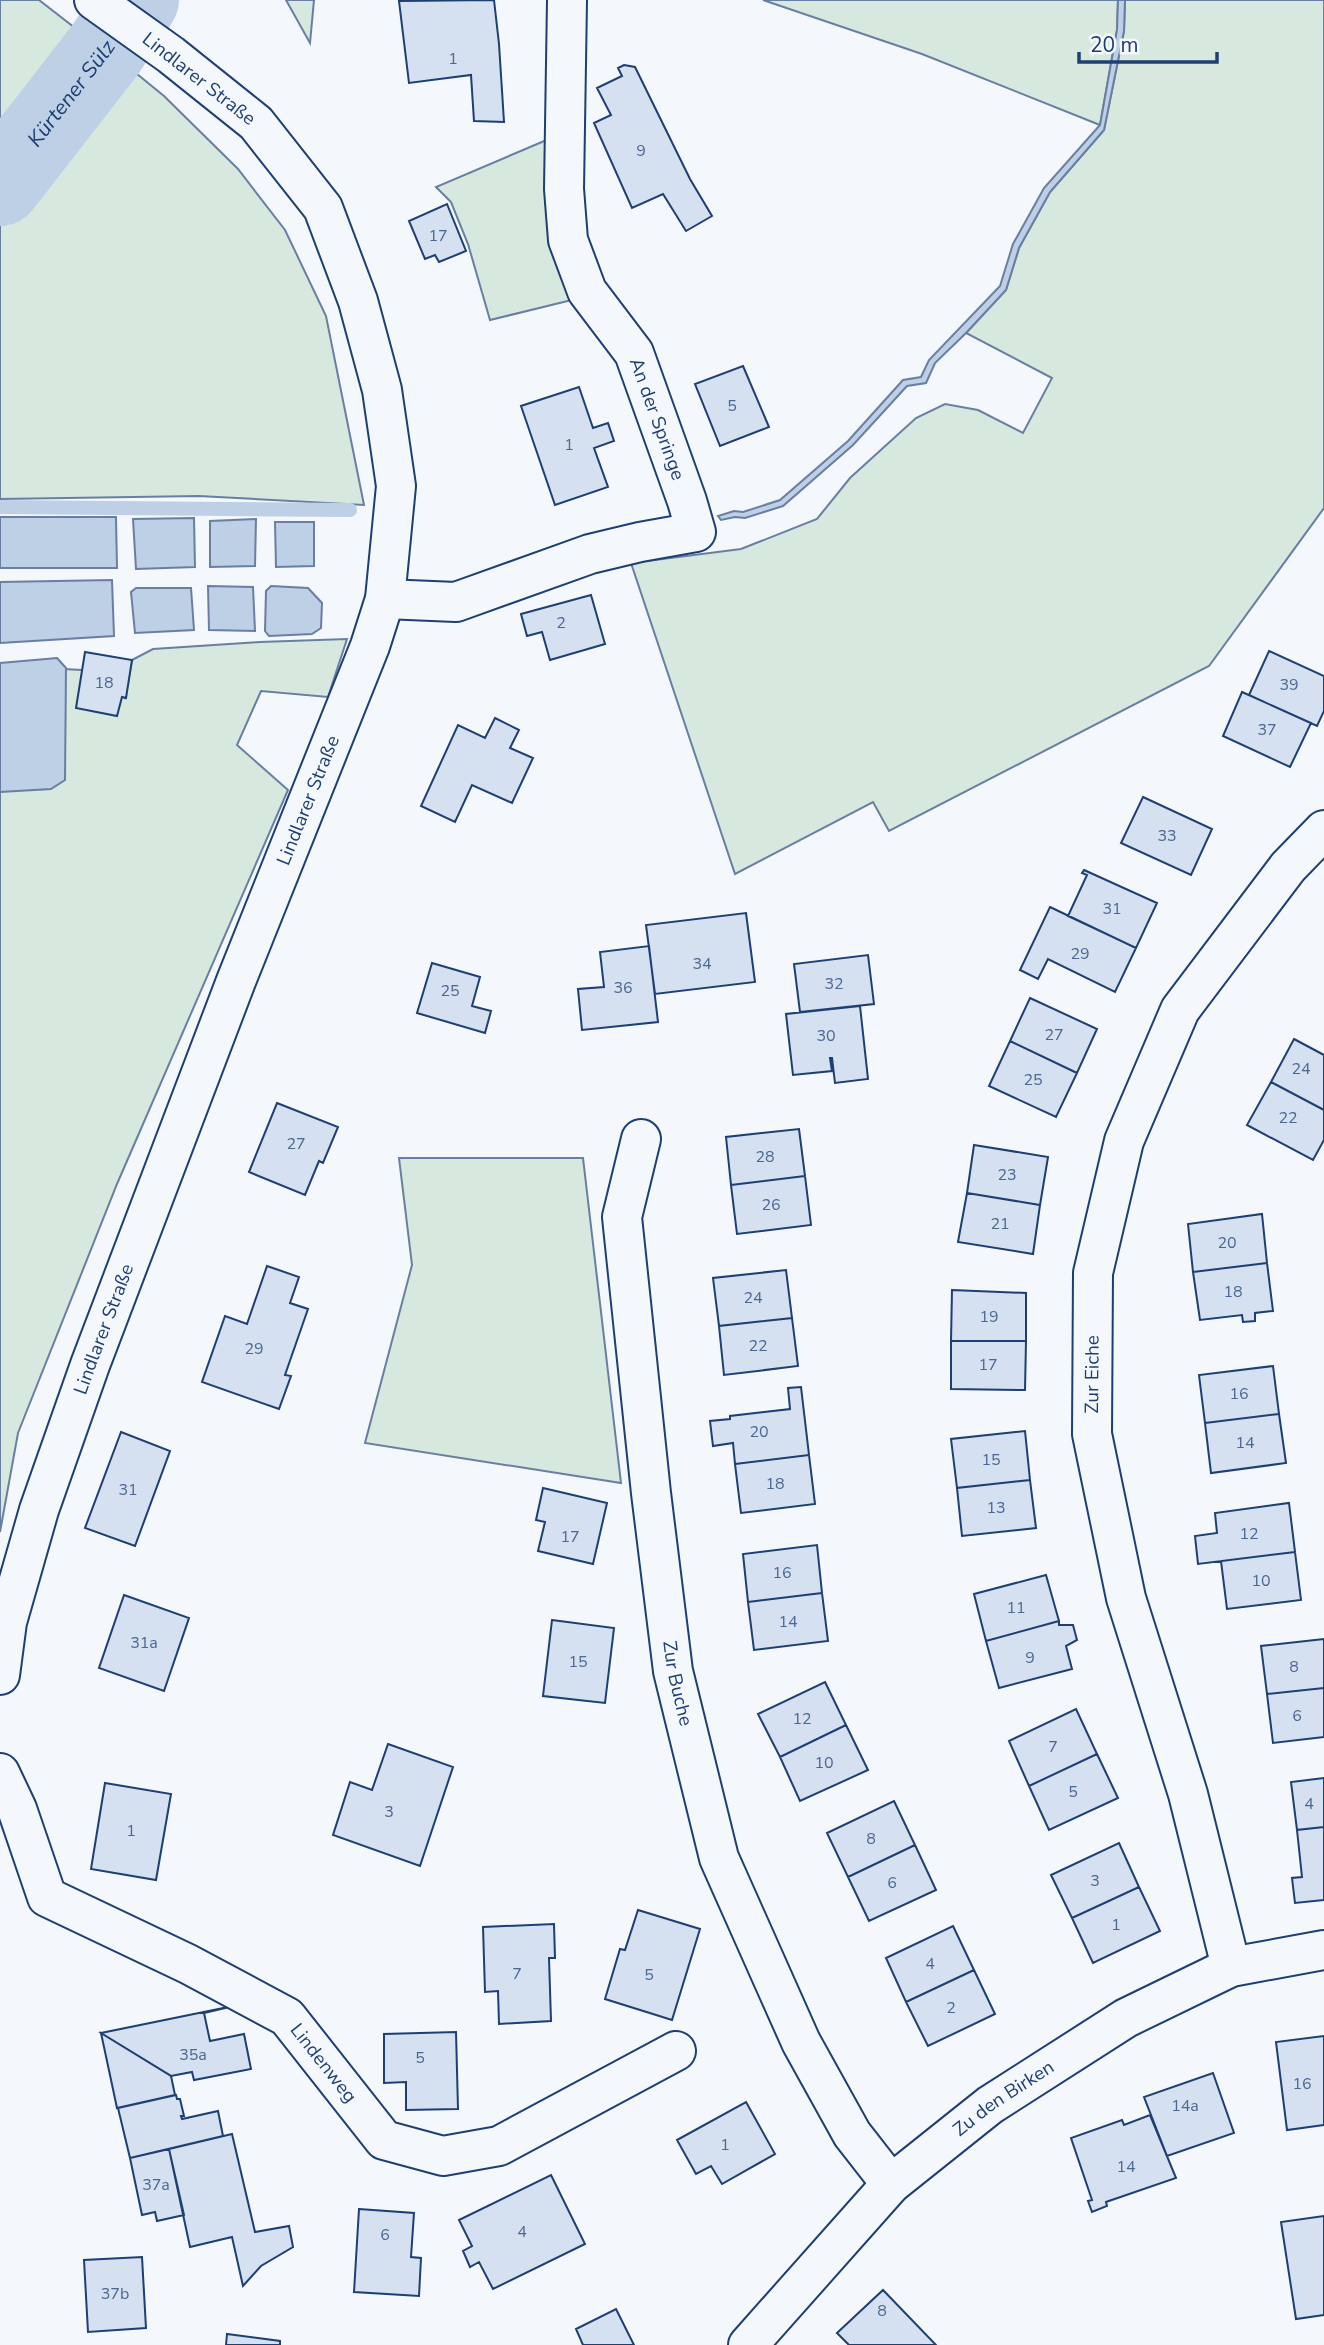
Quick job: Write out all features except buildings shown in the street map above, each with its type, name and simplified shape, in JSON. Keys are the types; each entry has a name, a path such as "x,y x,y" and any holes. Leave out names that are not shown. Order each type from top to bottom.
{"street":[{"name":"Lindlarer Straße","path":"0,1675 7,1622 29,1547 90,1365 236,981 370,646 384,599 396,486 382,390 358,301 323,208 256,123 171,55 94,0"},
{"name":"An der Springe","path":"384,599 456,602 590,554 696,532 634,353 587,291 568,240 564,189 567,0"},
{"name":"Zur Eiche","path":"1231,1967 1188,1794 1126,1598 1092,1434 1093,1273 1124,1141 1180,1010 1288,867 1324,830"},
{"name":"Zur Buche","path":"641,1139 622,1217 673,1671 719,1858 801,2042 852,2134 891,2184"},
{"name":"Lindenweg","path":"0,1773 17,1809 47,1897 188,1964 287,2017 384,2140 443,2156 499,2146 676,2051"},
{"name":"Zu den Birken","path":"748,2345 891,2184 990,2105 1126,2018 1231,1967 1324,1950"}],"shaded area":[{"path":"0,0 39,0 84,35 0,151"},
{"path":"286,0 314,0 310,43"},
{"path":"763,0 1118,0 1117,30 1100,125 922,54"},
{"path":"1125,0 1324,0 1324,508 1209,666 889,831 873,802 735,874 631,563 741,549 817,519 850,478 916,418 945,404 978,410 1023,433 1052,378 966,333 1006,290 1019,248 1050,192 1104,130 1124,31"},
{"path":"126,65 164,96 238,169 285,230 326,316 364,505 199,496 0,499 0,221 102,88"},
{"path":"556,136 580,298 490,320 468,244 451,202 436,187"},
{"path":"347,639 328,697 261,691 237,745 288,790 117,1184 18,1433 0,1532 0,666 83,670 125,698 132,660 153,649"},
{"path":"399,1158 583,1158 621,1483 365,1443 412,1265"}],"water":[{"path":"1118,0 1125,0 1124,31 1104,130 1050,192 1019,248 1006,290 935,363 926,383 907,386 853,445 783,506 745,518 721,520 718,516 734,511 743,512 780,500 848,441 903,380 921,377 929,360 1000,286 1013,244 1044,188 1100,125 1117,30"},
{"path":"84,35 126,65 102,88 0,221 0,151"},
{"path":"0,517 116,517 117,568 0,568"},
{"path":"194,518 195,567 136,569 133,519"},
{"path":"256,519 255,566 210,567 210,521"},
{"path":"275,522 314,522 314,566 276,567"},
{"path":"112,580 114,636 0,643 0,582"},
{"path":"208,586 253,587 255,631 209,630"},
{"path":"271,586 308,588 322,603 321,628 312,634 269,636 265,631 266,591"},
{"path":"136,588 191,588 194,630 135,633 131,592"},
{"path":"57,658 66,668 65,780 51,789 0,792 0,663"}],"waterway":[{"name":"Kürtener Sülz","path":"0,185 105,50 138,0"},
{"path":"0,507 350,510"}]}
